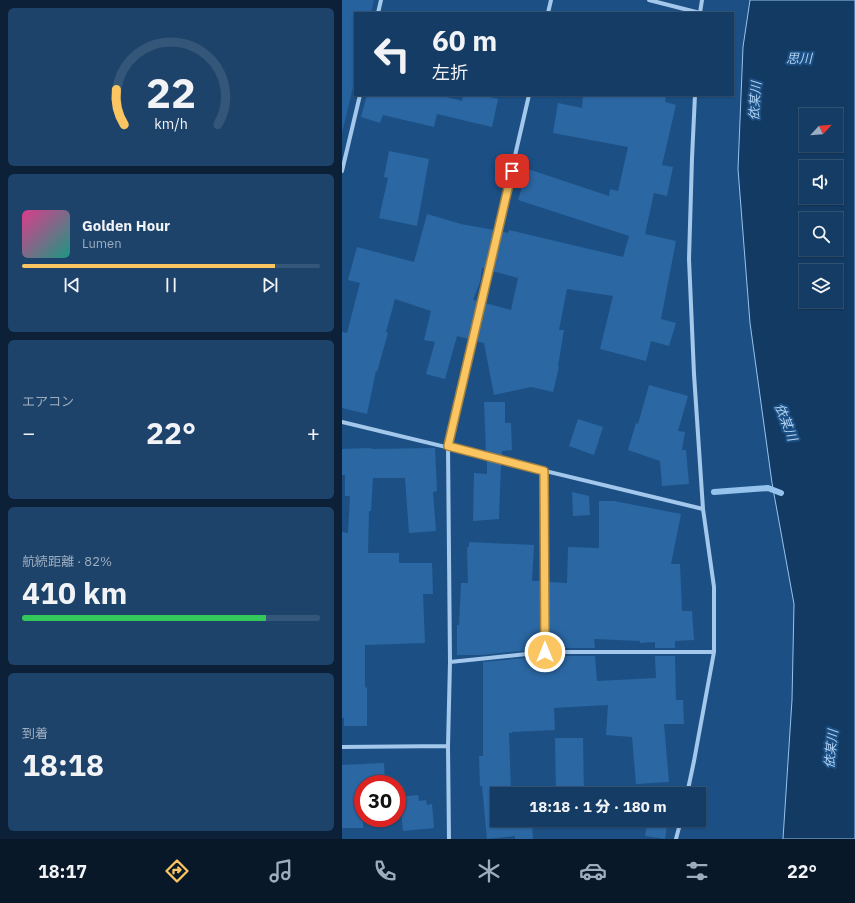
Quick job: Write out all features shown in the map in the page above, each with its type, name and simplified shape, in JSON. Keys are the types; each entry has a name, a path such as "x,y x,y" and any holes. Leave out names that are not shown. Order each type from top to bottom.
{"street":[{"path":"378,12 382,0"},
{"path":"548,12 551,0"},
{"path":"650,0 696,12"},
{"path":"700,12 702,0"},
{"path":"342,171 360,96"},
{"path":"449,839 448,746 450,662 448,446 529,96"},
{"path":"688,787 714,652 714,587 703,509 694,374 689,259 692,158 696,96"},
{"path":"342,422 448,446 544,471 703,509"},
{"path":"544,471 545,652"},
{"path":"450,662 545,652 714,652"},
{"path":"342,747 448,746"},
{"path":"676,839 679,827"}],"shaded area":[{"path":"342,0 374,0 371,12 354,12 354,83 342,133"}],"water":[{"name":"思川","path":"750,0 855,0 855,839 783,839 792,700 794,604 772,483 750,323 738,169 743,47"}],"building":[{"path":"367,96 443,96 462,101 463,96 486,96 498,99 492,127 437,114 434,127 383,115 380,123 361,117"},
{"path":"583,96 666,96 665,102 676,105 662,165 673,167 667,196 654,193 645,234 676,241 661,319 676,323 669,346 651,341 646,361 600,349 613,296 567,289 559,330 564,330 559,367 553,392 531,387 494,395 484,343 476,341 485,303 511,310 518,278 492,271 501,231 508,233 509,230 623,257 629,236 518,200 528,169 609,196 610,189 618,191 628,147 553,133 558,103 582,108"},
{"path":"389,151 429,159 417,226 379,218 388,178 384,177"},
{"path":"427,214 461,224 494,230 485,269 482,268 480,282 473,300 478,301 469,339 457,336 445,379 426,374 435,342 424,340 431,311 395,299 386,332 388,333 377,372 376,371 367,414 342,408 342,332 347,333 360,283 348,280 357,247 414,262"},
{"path":"649,385 688,396 678,431 685,432 682,450 686,450 689,484 662,486 660,461 628,450 636,423 638,424"},
{"path":"484,402 505,402 505,423 511,423 512,450 502,451 502,456 486,453"},
{"path":"578,419 603,427 594,455 569,446"},
{"path":"435,448 437,491 433,492 436,531 409,533 405,478 373,478 371,511 369,511 368,553 399,553 399,563 432,563 433,594 423,594 425,643 365,645 367,726 344,726 344,718 342,718 342,532 348,533 350,496 345,496 345,475 342,475 342,449"},
{"path":"487,460 501,463 499,519 473,521 474,473 487,474"},
{"path":"572,492 589,496 590,515 573,516"},
{"path":"599,501 614,501 681,514 671,564 680,564 682,611 692,611 694,640 675,641 675,648 655,648 655,642 640,643 640,641 594,639 595,648 548,648 548,582 567,583 568,547 599,548"},
{"path":"469,542 534,545 532,581 541,581 541,649 481,655 457,655 457,625 459,625 461,583 468,583 467,547 469,547"},
{"path":"545,656 595,656 597,681 656,678 655,656 675,656 676,700 683,700 684,724 664,724 669,782 636,784 632,737 606,735 608,705 554,708 555,730 509,733 511,787 490,787 490,827 532,827 533,839 515,839 515,836 487,839 482,786 480,786 479,756 483,756 483,662"},
{"path":"555,738 583,738 584,787 556,787"},
{"path":"384,763 385,775 354,775 354,827 363,828 342,828 342,765"},
{"path":"418,795 419,801 426,800 427,805 432,804 434,828 403,831 403,827 406,827 406,796"},
{"path":"647,827 667,827 665,839 645,836"}],"waterway":[{"path":"714,492 768,488 781,493"}],"route":[{"path":"512,171 448,446 544,471 545,652"}],"water label":[{"name":"依某川","path":"755,101"},
{"name":"依某川","path":"786,422"},
{"name":"依某川","path":"831,749"}]}
